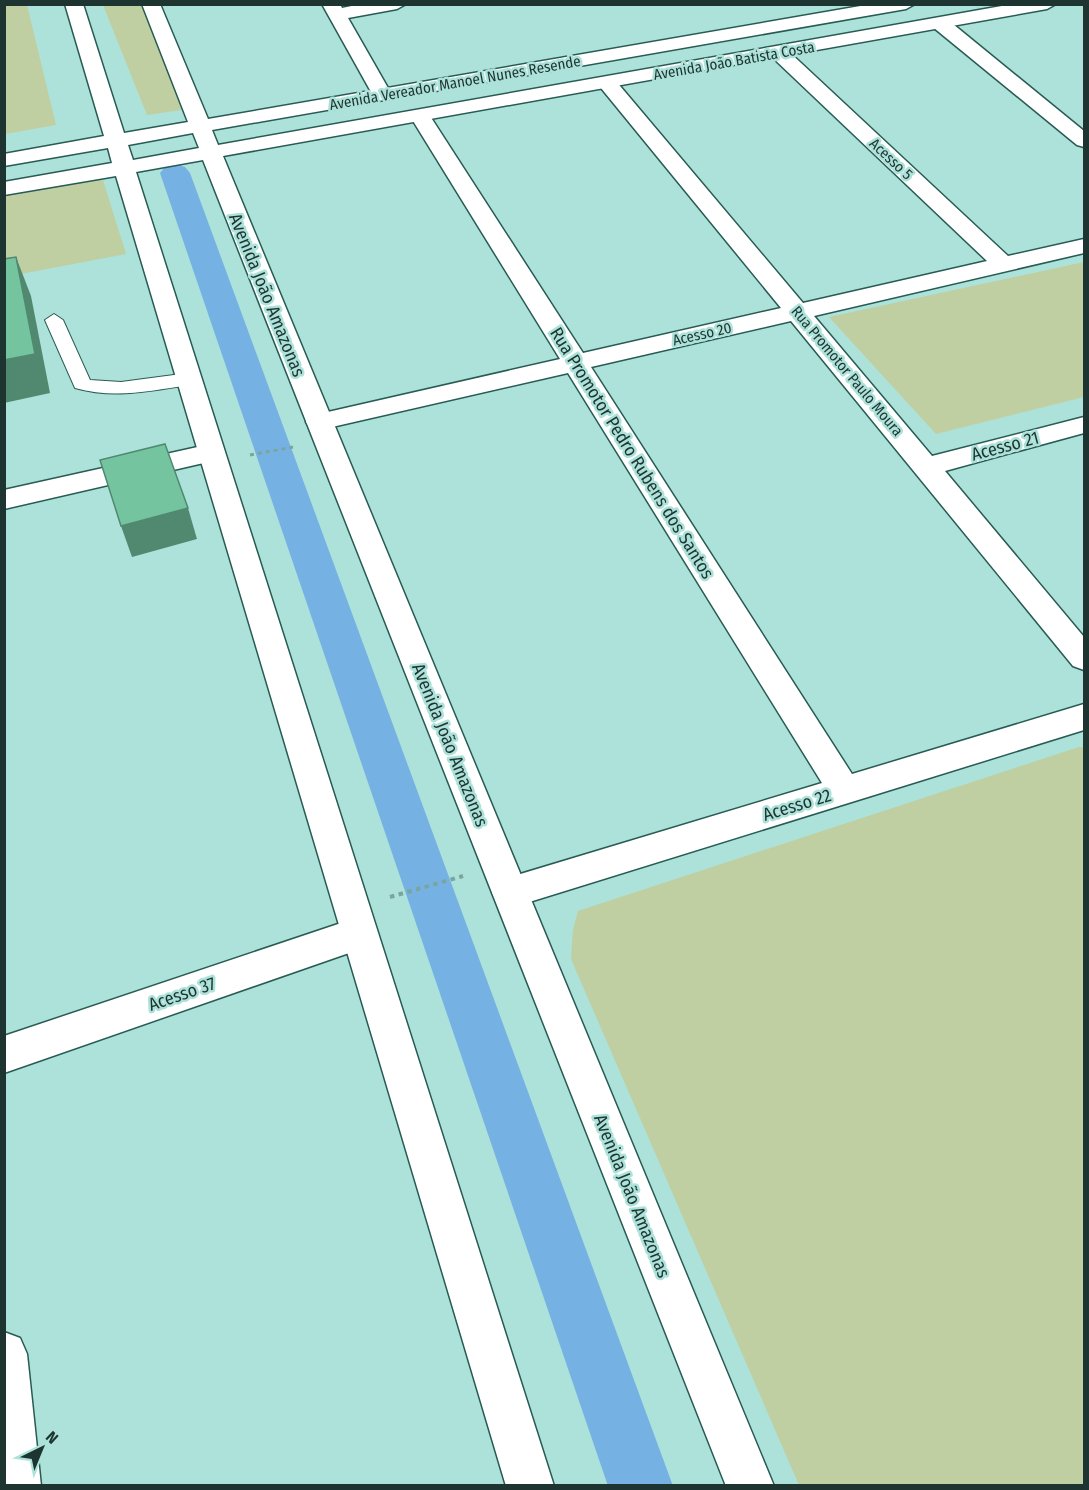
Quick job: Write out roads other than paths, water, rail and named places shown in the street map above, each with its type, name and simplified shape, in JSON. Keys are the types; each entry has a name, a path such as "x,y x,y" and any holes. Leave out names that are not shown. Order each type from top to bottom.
{"street":[{"path":"74,4 530,1485"},
{"name":"Avenida João Amazonas","path":"151,4 205,139 308,434 510,892 750,1485"},
{"path":"382,95 334,9 397,4"},
{"name":"Avenida Vereador Manoel Nunes Resende","path":"205,139 382,95 906,4"},
{"name":"Avenida João Batista Costa","path":"420,116 1047,4"},
{"path":"941,24 1084,141"},
{"name":"Acesso 5","path":"779,53 1004,265"},
{"name":"Rua Promotor Paulo Moura","path":"608,84 1084,658"},
{"name":"Avenida Vereador Manoel Nunes Resende","path":"4,160 121,153 205,139 420,116"},
{"name":"Rua Promotor Pedro Rubens dos Santos","path":"420,116 845,791"},
{"name":"Avenida Vereador Manoel Nunes Resende","path":"4,189 121,153"},
{"name":"Acesso 20","path":"308,434 576,363 1084,246"},
{"name":"Acesso 21","path":"926,467 1084,425"},
{"path":"4,500 211,453"},
{"name":"Acesso 22","path":"510,892 1084,717"},
{"name":"Acesso 37","path":"4,1055 359,933"},
{"path":"4,1354 17,1485"}],"lane":[{"path":"54,320 82,384 94,388 118,388 189,379"}],"waterway":[{"path":"175,173 641,1486"}]}
